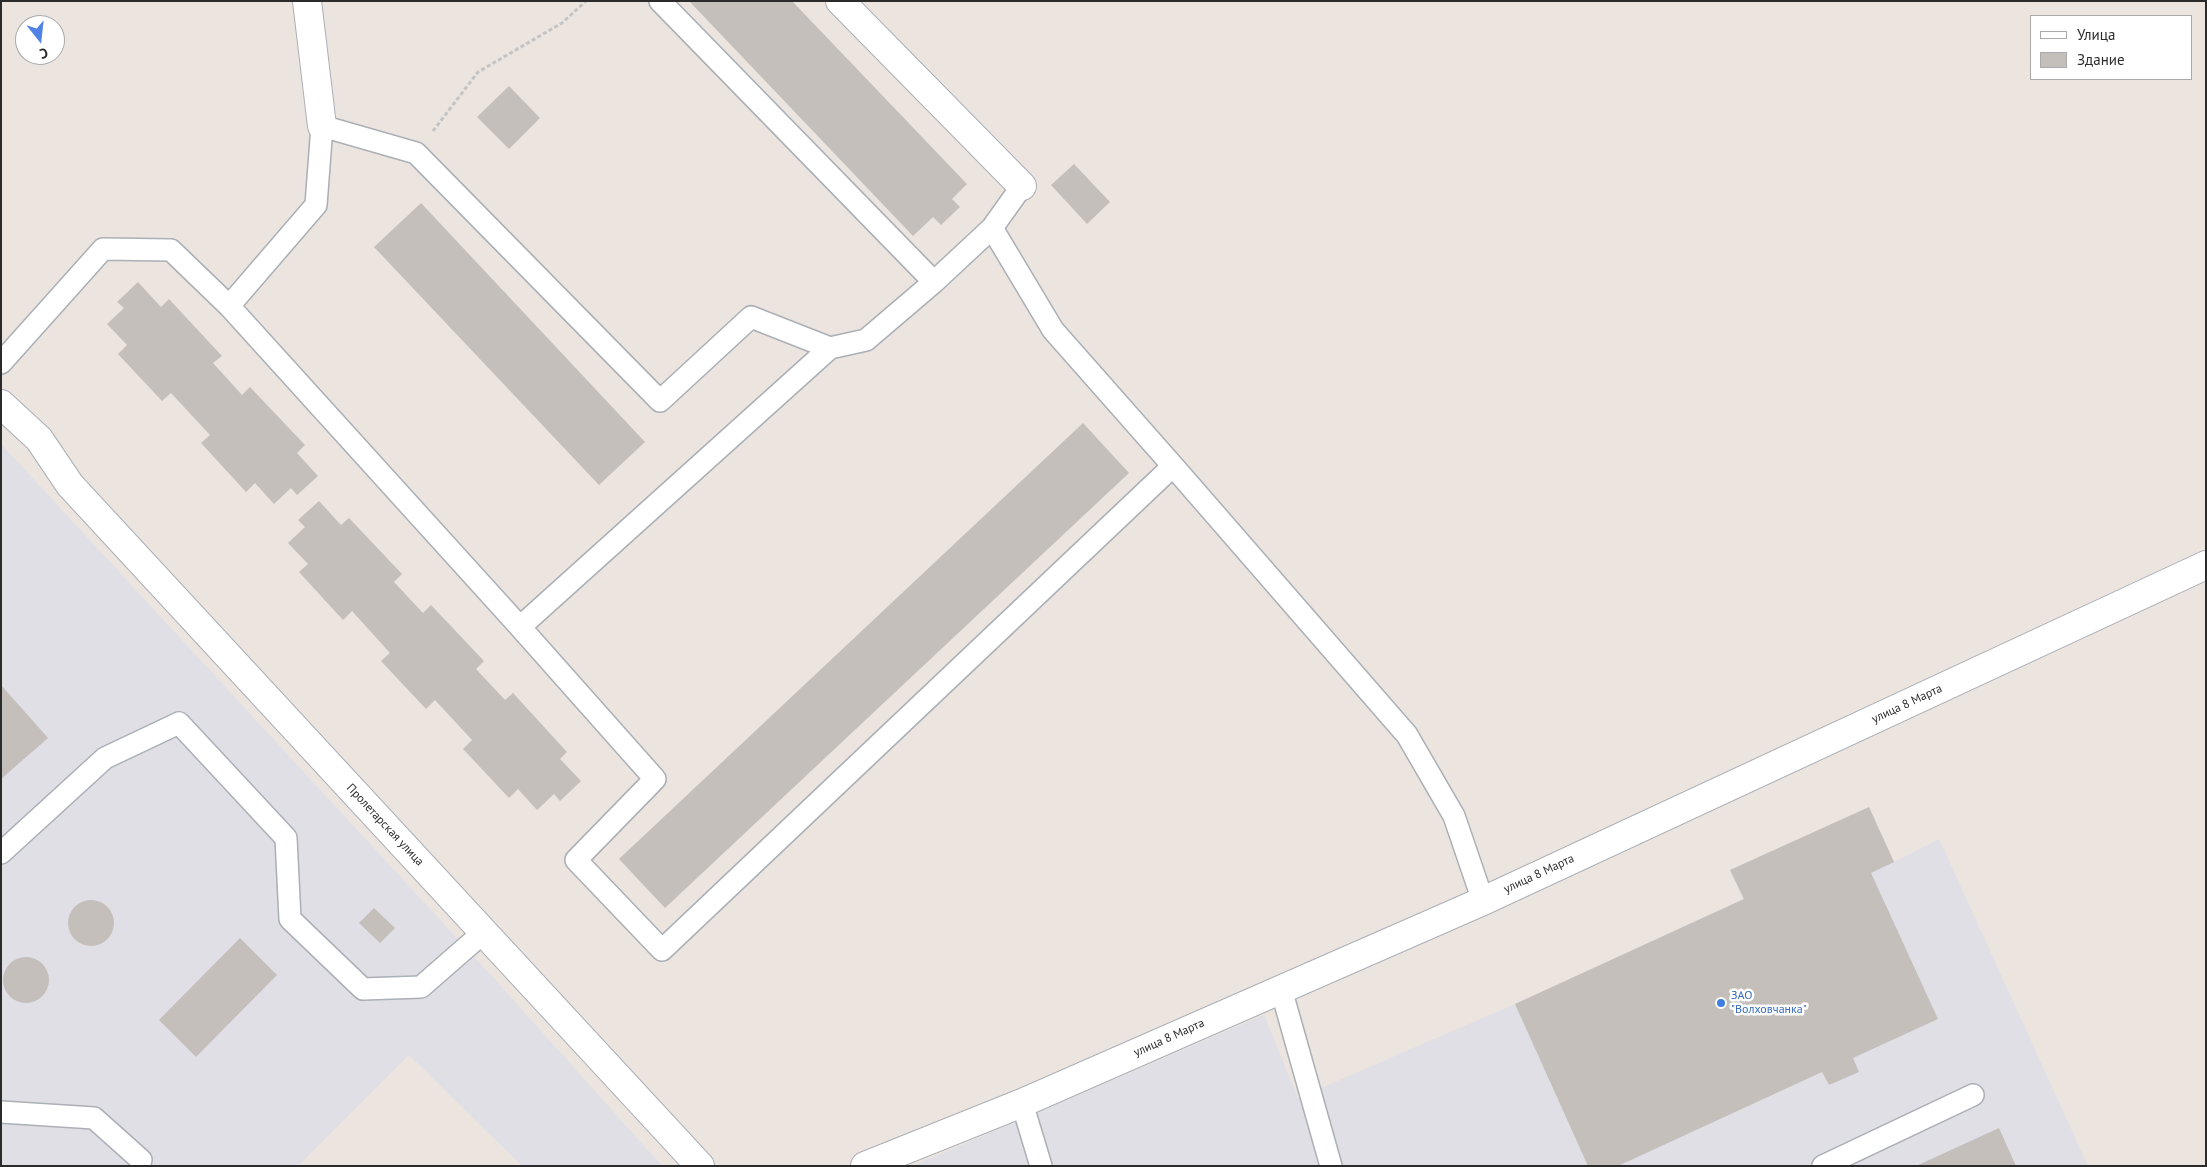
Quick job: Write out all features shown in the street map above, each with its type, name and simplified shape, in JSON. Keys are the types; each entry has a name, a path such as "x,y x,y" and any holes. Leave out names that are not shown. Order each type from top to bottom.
{"street":[{"path":"307,1 322,126"},
{"path":"840,1 1022,186"},
{"name":"Пролетарская улица","path":"1,404 39,439 70,485 700,1166"},
{"name":"улица 8 Марта","path":"865,1166 1022,1103 1482,901 2206,565"}],"lane":[{"path":"660,1 934,282"},
{"path":"229,306 316,206 322,126 416,153 660,401 751,317 830,348"},
{"path":"520,627 830,348 866,340 934,282 992,228 1022,186"},
{"path":"992,228 1053,330 1407,735 1454,816 1482,901"},
{"path":"1,363 103,249 171,250 229,306 655,779 576,860 662,950 1172,466"},
{"path":"1,853 105,758 179,722 286,838 290,919 363,989 421,987 484,932"},
{"path":"1281,989 1331,1166"},
{"path":"1823,1166 1973,1095"},
{"path":"1022,1103 1041,1166"},
{"path":"1,1112 94,1118 141,1160"}],"path":[{"path":"416,153 478,72 562,23 586,1"}],"shaded area":[{"path":"1,444 490,974 662,1166 522,1166 409,1055 298,1166 1,1166"},
{"path":"1869,807 1894,862 1939,839 2088,1166 913,1166 1264,1015 1298,1098 1515,1004 1743,899 1730,870"}],"building":[{"path":"689,1 792,1 967,184 952,199 960,207 941,225 933,217 913,236"},
{"path":"509,86 540,118 509,149 477,117"},
{"path":"1074,164 1110,202 1087,224 1051,185"},
{"path":"421,203 645,442 599,485 374,247"},
{"path":"138,282 161,307 169,299 222,356 213,363 242,395 250,387 305,445 297,453 318,476 297,495 291,488 274,504 255,483 246,492 201,443 210,435 171,393 162,401 118,354 127,345 107,324 124,308 117,302"},
{"path":"1083,423 1129,473 665,908 619,859"},
{"path":"319,501 341,525 349,518 402,574 394,582 423,613 431,605 484,661 476,669 505,700 513,693 567,752 560,759 581,781 560,801 554,794 537,810 518,789 509,798 463,749 472,740 435,700 426,709 381,661 390,653 352,611 343,620 299,572 308,564 288,543 305,527 298,520"},
{"path":"1,685 48,738 1,779"},
{"path":"1869,807 1894,862 1871,873 1938,1019 1853,1058 1859,1072 1829,1085 1822,1072 1618,1166 1588,1166 1515,1004 1744,899 1730,870"},
{"path":"91,900 104,904 110,910 114,923 110,936 104,942 91,946 78,942 72,936 68,923 72,910 78,904"},
{"path":"374,908 395,928 380,943 359,923"},
{"path":"240,938 277,975 196,1057 159,1020"},
{"path":"22,957 30,957 39,961 45,967 49,980 45,993 39,999 30,1003 22,1003 13,999 7,993 3,984 3,976 7,967 13,961"},
{"path":"1999,1128 2016,1166 1916,1166"}],"place":[{"name":"ЗАО \"Волховчанка\"","path":"1721,1003"}]}
